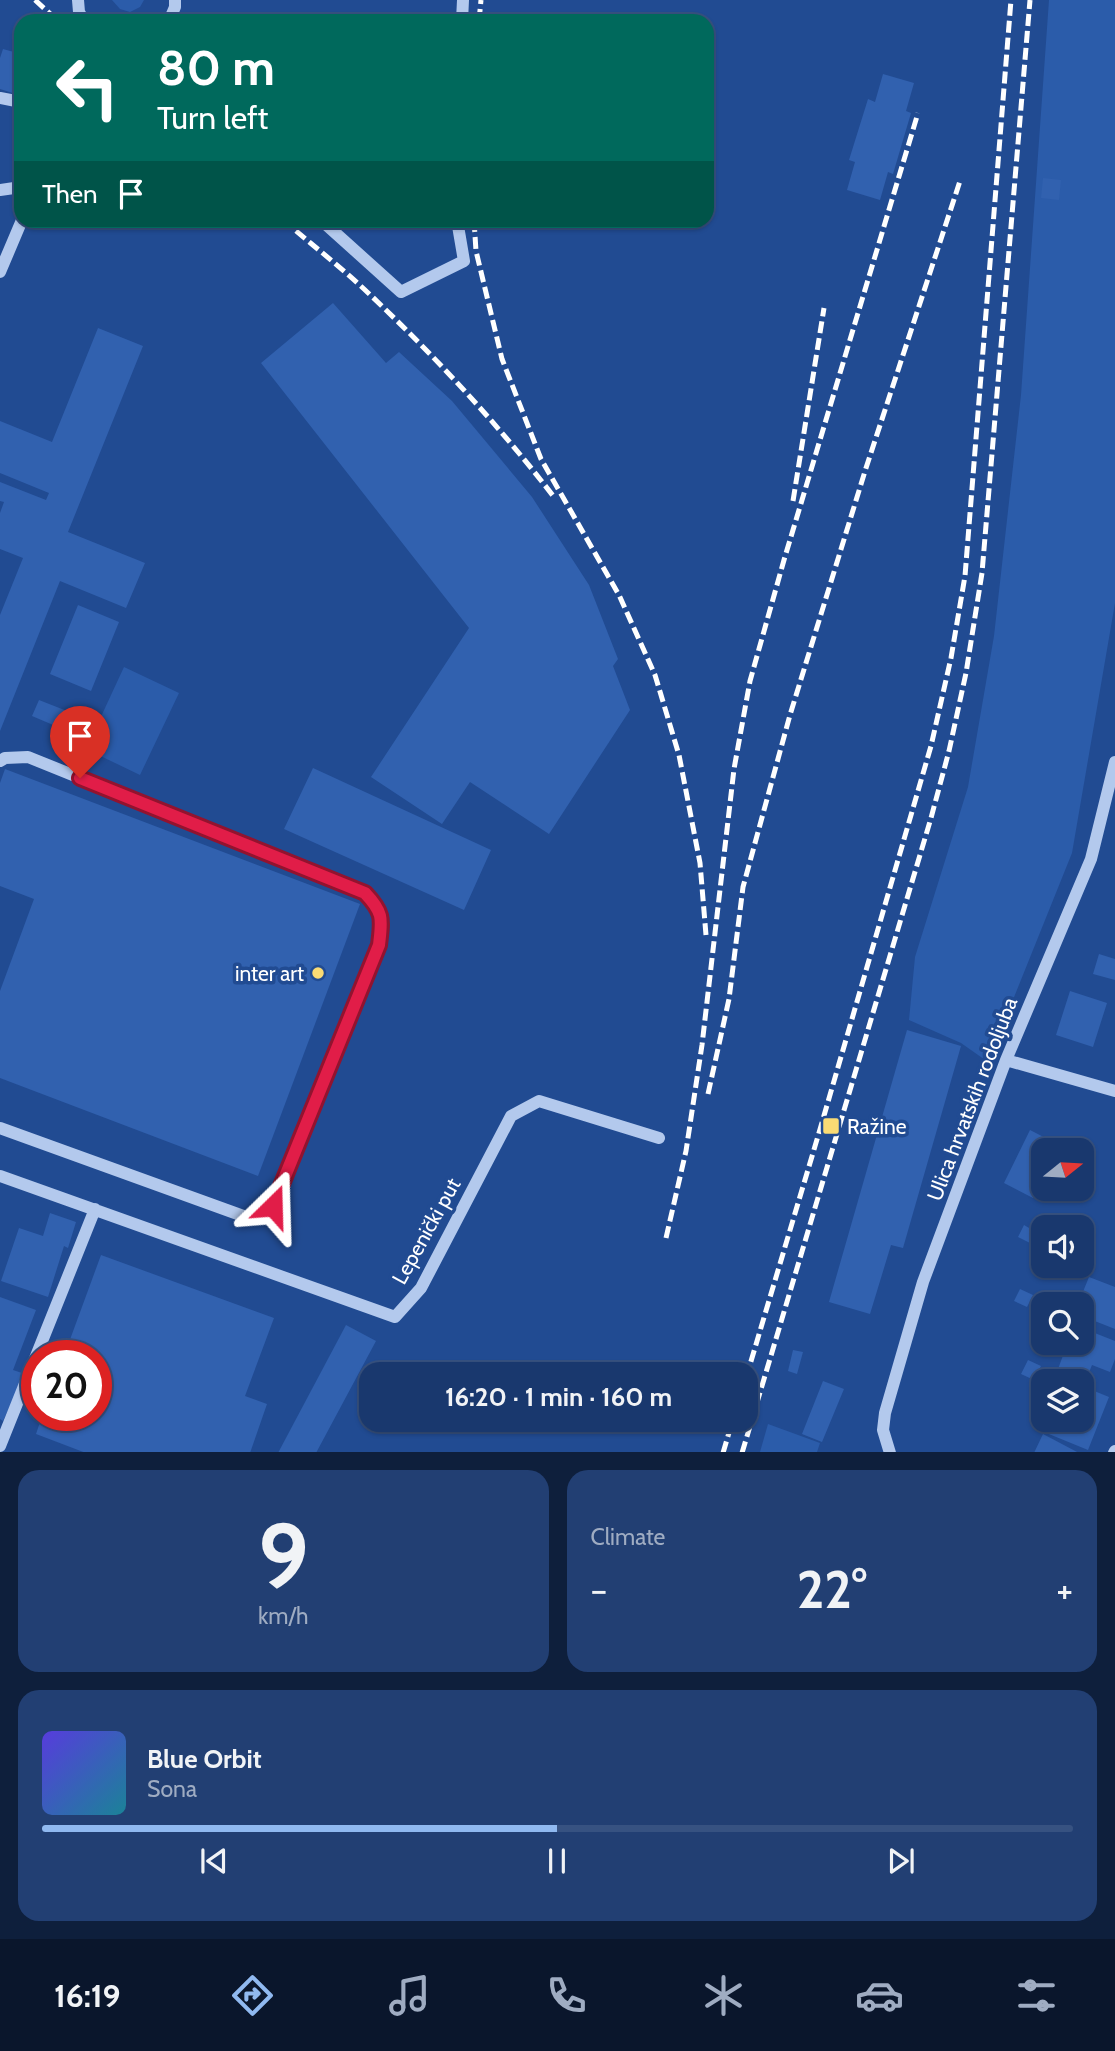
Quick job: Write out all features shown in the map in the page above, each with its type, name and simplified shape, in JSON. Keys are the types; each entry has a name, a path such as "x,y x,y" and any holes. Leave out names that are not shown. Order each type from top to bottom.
{"street":[{"path":"0,272 19,228"},
{"path":"330,228 401,292 464,261 458,228"},
{"path":"0,761 5,758 28,757 365,893 380,908 381,927 379,945 273,1206 246,1217 0,1128"},
{"name":"Ulica hrvatskih rodoljuba","path":"890,1452 883,1430 885,1413 923,1282 1006,1060 1090,859 1115,762"},
{"path":"1006,1060 1115,1091"},
{"name":"Lepenički put","path":"0,1176 395,1317 421,1287 511,1116 539,1101 659,1138"},
{"path":"0,1446 95,1209"}],"shaded area":[{"path":"112,0 144,0 140,7 130,12 120,9"},
{"path":"1049,0 1115,0 1115,603 1072,853 988,1062 961,1043 909,1020 915,957 968,787 994,636 1021,395"},
{"path":"124,667 179,693 140,775 86,749"},
{"path":"768,1424 820,1443 817,1452 760,1452"}],"building":[{"path":"3,49 14,52 14,93 0,89 0,58"},
{"path":"883,74 914,83 906,111 911,113 893,174 888,172 880,200 847,190 855,162 849,160 868,99 875,102"},
{"path":"1043,178 1061,180 1059,200 1041,198"},
{"path":"333,303 386,363 399,352 452,401 532,497 589,585 618,659 613,666 630,710 549,834 470,782 442,824 371,777 469,628 261,363"},
{"path":"98,328 143,346 68,532 145,563 126,608 60,581 0,731 0,615 23,558 0,549 0,513 4,502 0,501 0,482 46,500 49,493 0,473 0,421 52,442"},
{"path":"78,605 119,622 91,691 50,674"},
{"path":"39,700 72,713 65,730 32,716"},
{"path":"313,768 491,850 464,910 284,829"},
{"path":"5,769 360,904 258,1176 0,1078 0,991 34,899 0,886 0,783"},
{"path":"1099,954 1115,959 1115,980 1093,974"},
{"path":"1070,991 1107,1003 1093,1047 1056,1035"},
{"path":"907,1030 961,1046 903,1248 891,1245 870,1314 829,1302"},
{"path":"1030,1130 1046,1138 1031,1138 1031,1197 1004,1183"},
{"path":"50,1213 76,1222 68,1248 64,1246 48,1297 1,1281 19,1228 43,1236"},
{"path":"1024,1225 1031,1229 1030,1243 1018,1237"},
{"path":"101,1255 274,1318 245,1396 267,1404 250,1452 83,1452 36,1434 37,1431 112,1431 112,1340 70,1340"},
{"path":"1089,1278 1115,1287 1115,1329 1094,1321 1094,1292 1083,1292"},
{"path":"1020,1289 1031,1294 1027,1307 1014,1301"},
{"path":"0,1297 36,1310 24,1340 21,1340 21,1349 13,1370 21,1373 21,1383 3,1421 0,1419"},
{"path":"346,1325 376,1341 365,1362 359,1362 359,1373 317,1452 279,1452"},
{"path":"1094,1333 1115,1341 1115,1359 1110,1372 1092,1365 1090,1369 1058,1369 1063,1355 1094,1355"},
{"path":"793,1350 803,1352 797,1374 788,1371"},
{"path":"1028,1360 1041,1366 1040,1369 1031,1369 1031,1379 1021,1374"},
{"path":"823,1381 844,1389 822,1442 802,1434"},
{"path":"1094,1391 1109,1397 1088,1450 1044,1432 1094,1432"},
{"path":"1043,1434 1077,1452 1034,1452"}],"railway":[{"path":"35,0 50,14"},
{"path":"480,14 481,0"},
{"path":"751,1362 931,746 951,658 965,576 1011,0"},
{"path":"742,1452 931,818 966,673 982,573 1030,0"},
{"path":"666,1238 686,1151 702,1045 734,769 750,681 918,113"},
{"path":"708,1094 729,999 743,887 790,715 866,468 960,181"},
{"path":"292,228 354,280 415,339 487,416 554,497"},
{"path":"475,228 476,251 502,359 541,459 619,595 655,675 679,755 700,863 706,935"},
{"path":"793,501 824,308"},
{"path":"723,1452 729,1432"}],"place":[{"name":"inter art","path":"318,973"},
{"name":"Ražine","path":"831,1126"}],"route":[{"path":"80,778 365,893 380,908 379,945 273,1206"}]}
